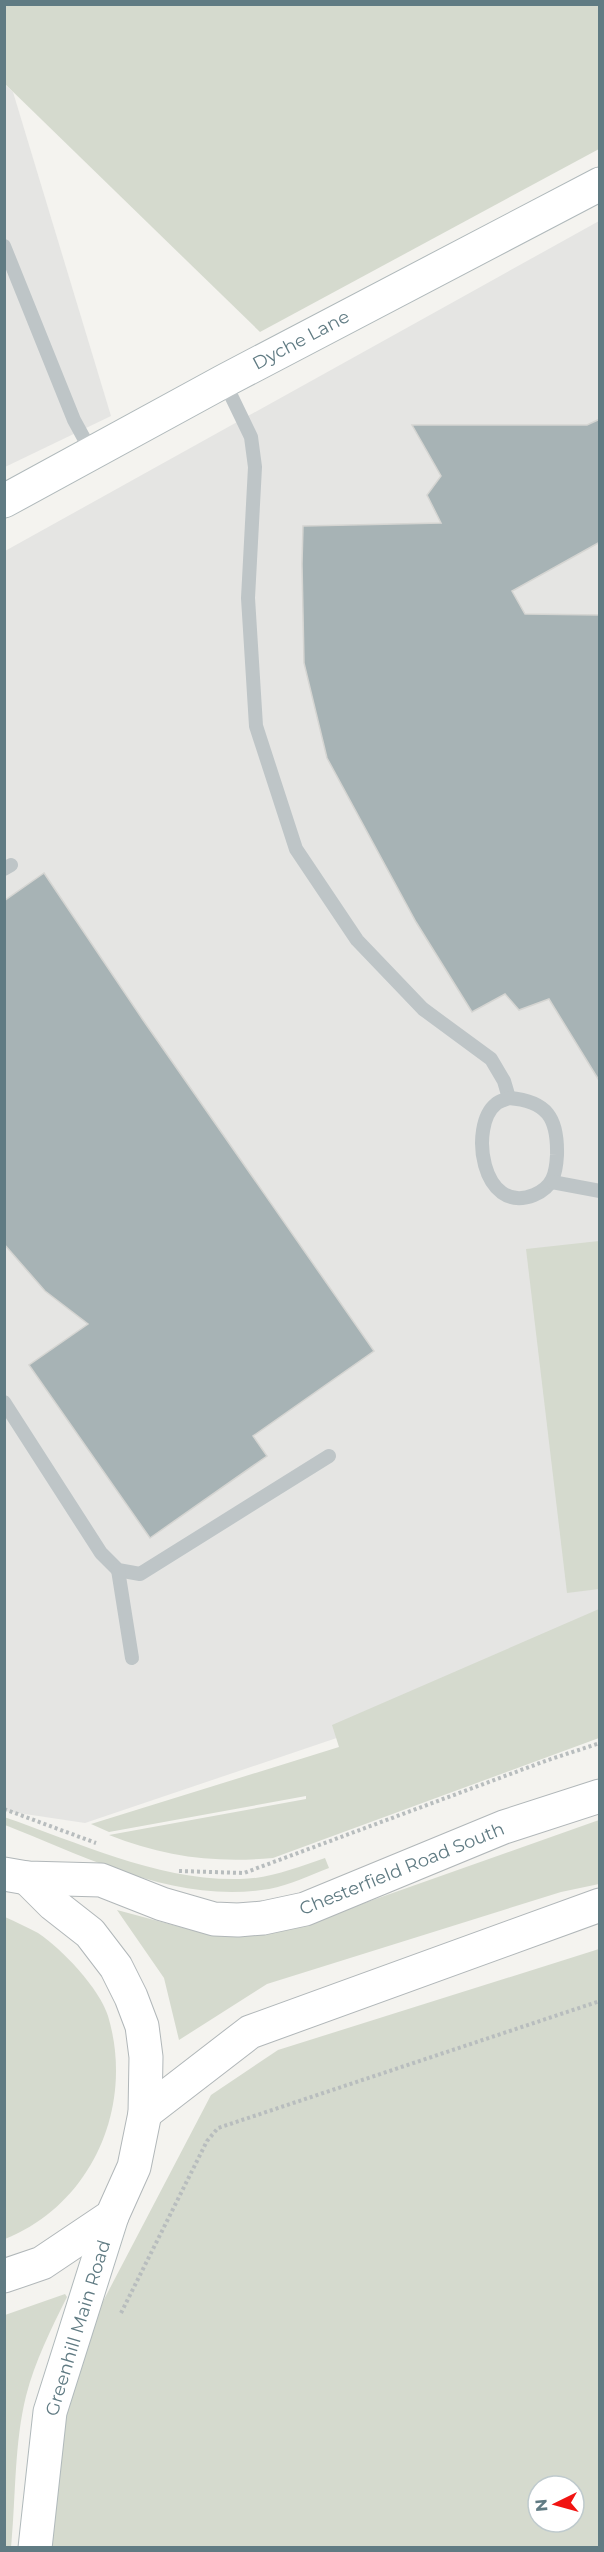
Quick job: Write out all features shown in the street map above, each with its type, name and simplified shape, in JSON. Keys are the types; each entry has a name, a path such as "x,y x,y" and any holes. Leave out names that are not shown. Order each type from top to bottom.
{"main road":[{"name":"Dyche Lane","path":"4,501 224,381 600,184"},
{"name":"Chesterfield Road South","path":"16,1876 101,1880 162,1904 214,1919 263,1918 305,1909 504,1827 600,1796"},
{"name":"Greenhill Main Road","path":"16,1876 90,1933 116,1967 142,2026 146,2057 144,2113 134,2166 112,2216 50,2412 35,2547"},
{"path":"144,2113 250,2032 600,1905"},
{"path":"4,2276 42,2263 112,2216"}],"lane":[{"path":"4,246 74,420 93,454"},
{"path":"224,381 251,437 255,467 248,598 256,726 296,849 357,940 423,1009 491,1059 504,1081 509,1098"},
{"path":"509,1098 526,1100 543,1107 551,1116 557,1150 556,1170 552,1182 542,1192 527,1197 510,1198 499,1192 489,1181 483,1148 484,1126 496,1104 509,1098"},
{"path":"552,1182 600,1191"},
{"path":"4,1402 101,1553 118,1570 140,1574 328,1456"},
{"path":"118,1570 132,1658"}],"path":[{"path":"171,1870 244,1873 548,1760 600,1743"},
{"path":"4,1809 104,1846"},
{"path":"118,2319 207,2142 218,2128 600,2001"}],"shaded area":[{"path":"4,5 599,5 599,149 260,332 5,84"},
{"path":"4,84 13,92 111,416 5,467"},
{"path":"599,221 599,1682 375,1725 85,1823 5,1811 5,551"},
{"path":"599,1241 599,1589 567,1593 526,1249"},
{"path":"599,1609 599,1738 273,1858 230,1860 190,1857 150,1849 109,1835 306,1799 306,1796 109,1832 91,1824 339,1747 332,1725"},
{"path":"4,1817 90,1849 179,1874 209,1878 262,1877 325,1858 329,1868 269,1889 234,1892 200,1890 166,1884 101,1864 5,1825"},
{"path":"599,1820 599,1884 561,1892 267,1984 179,2040 164,1978 117,1910 210,1935 305,1924"},
{"path":"5,1917 48,1940 79,1970 97,1993 108,2016 115,2050 116,2084 110,2117 99,2148 83,2177 62,2202 36,2223 5,2239"},
{"path":"599,1949 599,2547 45,2548 59,2410 87,2332 211,2095 278,2050"},
{"path":"65,2294 67,2297 49,2333 26,2396 17,2452 11,2547 5,2547 5,2315"}],"building":[{"path":"600,419 600,542 512,591 525,614 600,615 600,1082 549,999 519,1010 505,994 472,1012 416,922 327,758 304,663 302,564 303,526 441,523 427,495 441,476 412,425 587,425"},
{"path":"44,873 143,1020 374,1351 253,1436 267,1456 150,1538 29,1365 88,1324 45,1291 4,1244 4,901"}]}
